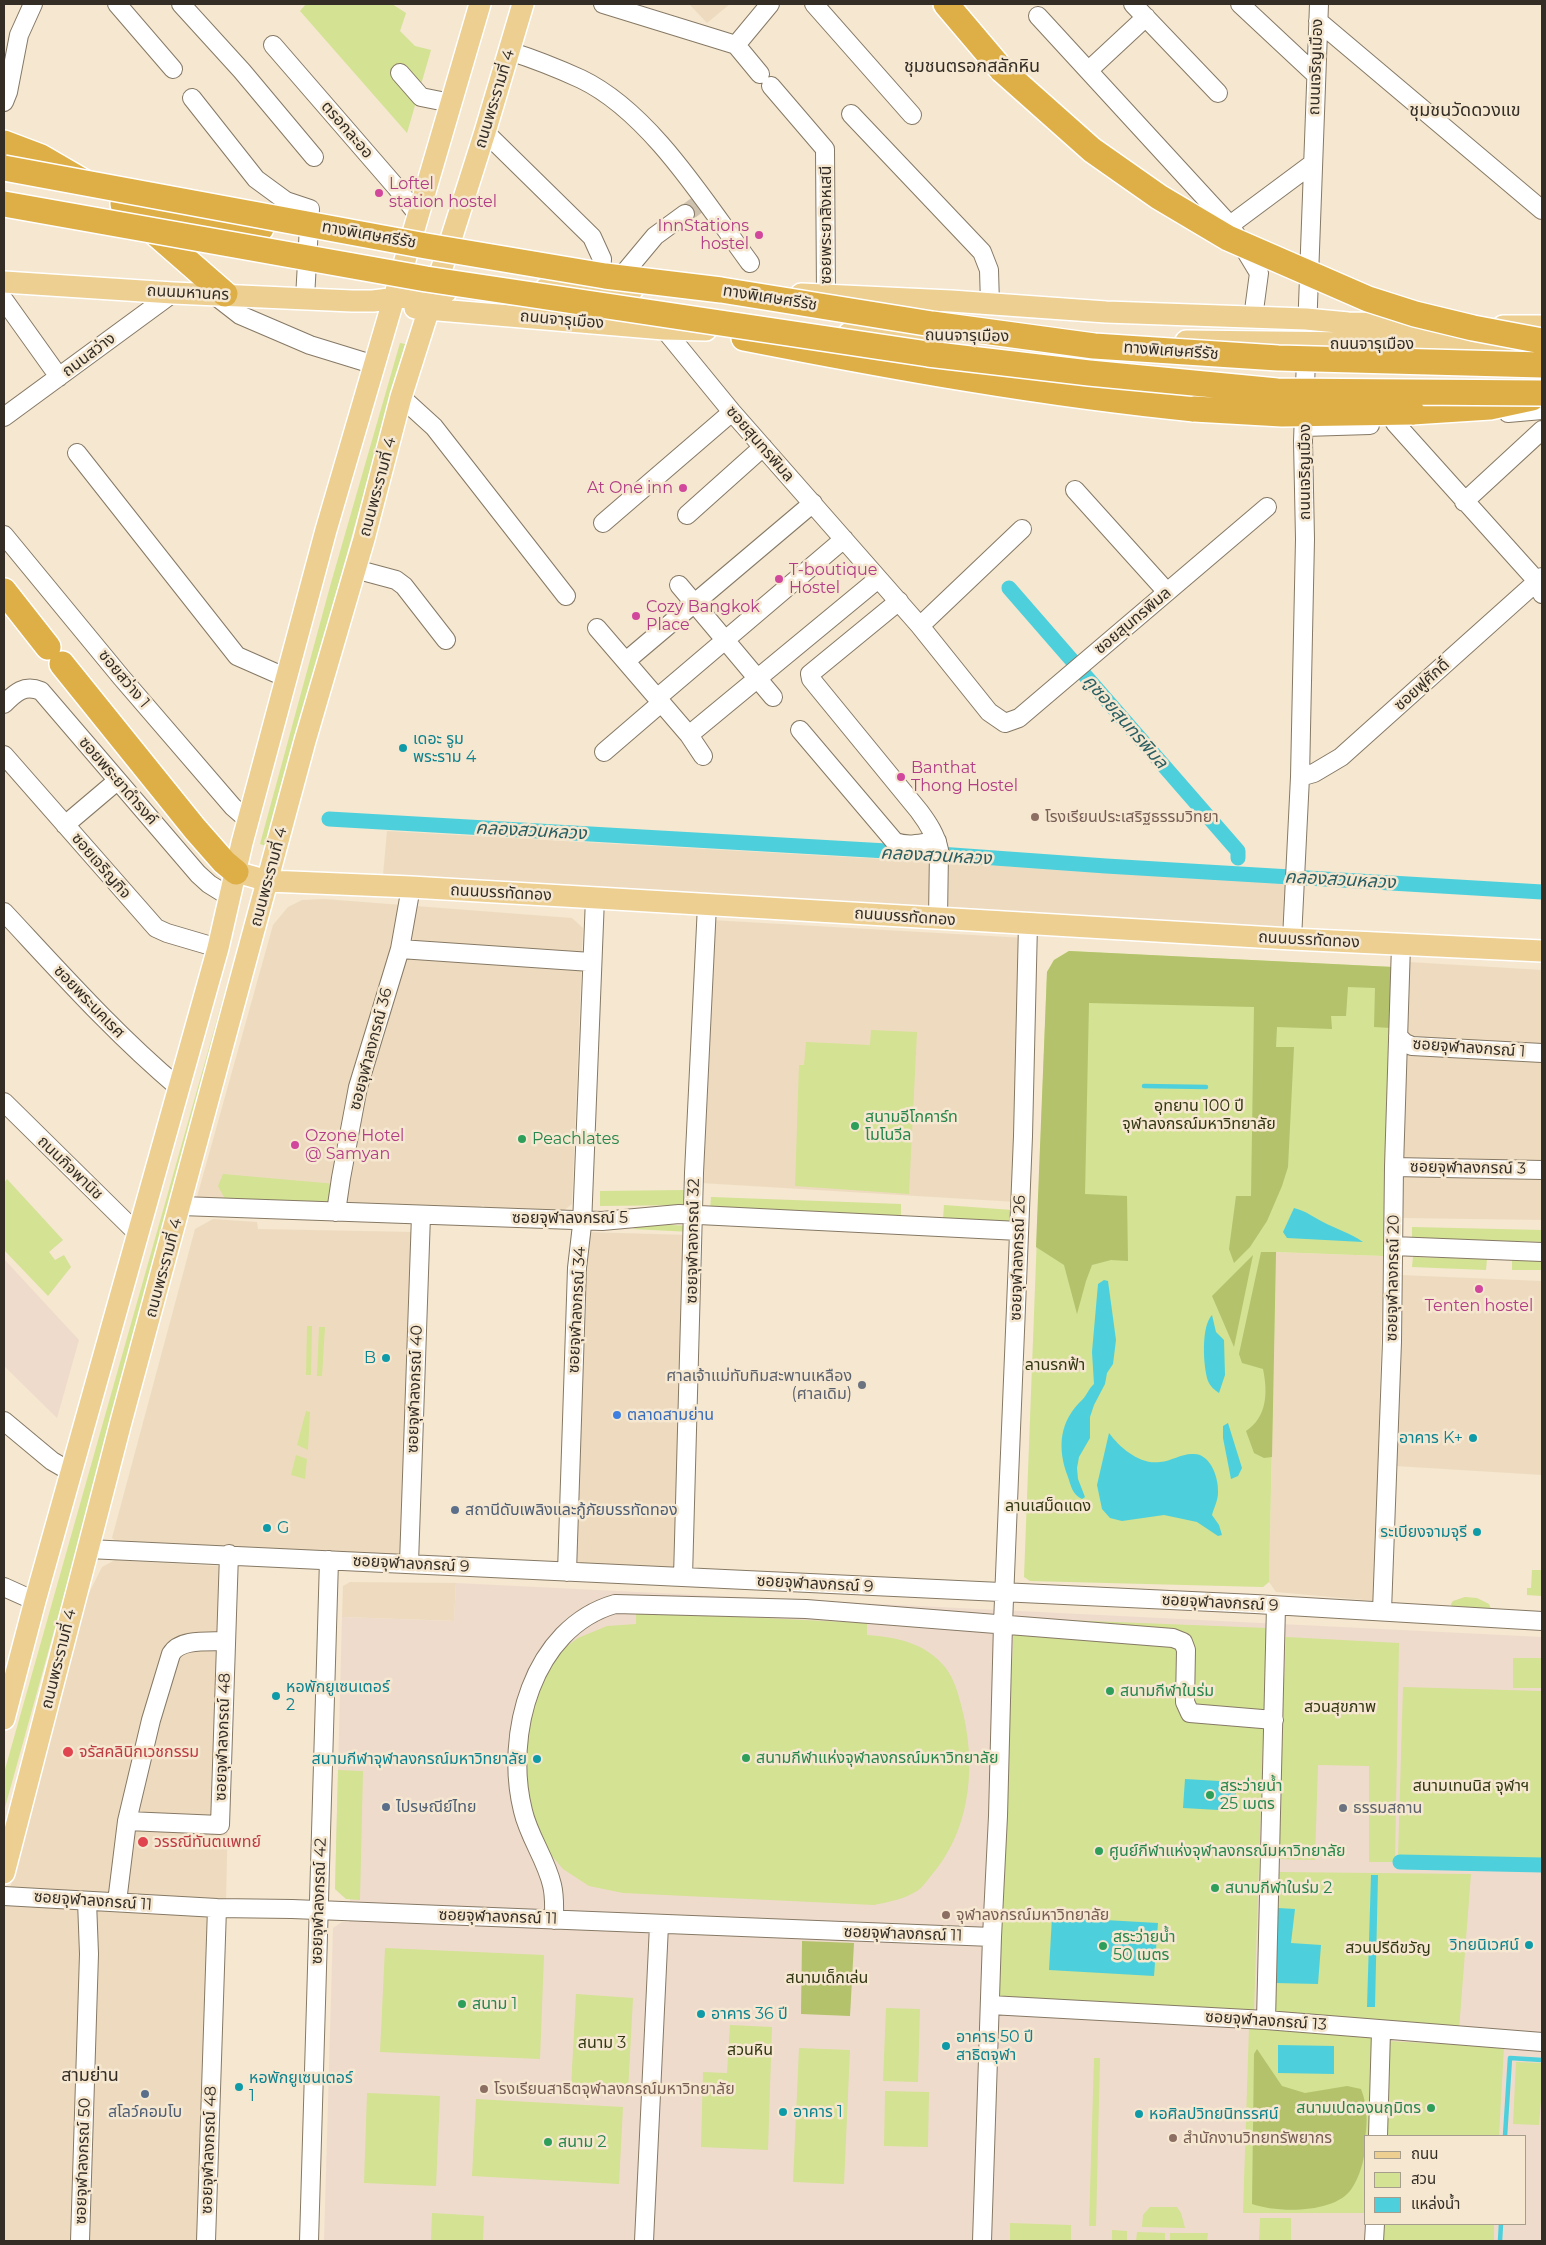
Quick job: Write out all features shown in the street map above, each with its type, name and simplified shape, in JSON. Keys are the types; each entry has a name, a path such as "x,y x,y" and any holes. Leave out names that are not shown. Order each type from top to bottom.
{"highway":[{"path":"946,4 1002,70 1092,150 1159,197 1228,238 1368,299 1415,314 1473,328 1542,341"},
{"path":"4,143 41,157 123,204 219,294"},
{"name":"ทางพิเศษศรีรัช","path":"4,168 416,244 596,274 721,290 932,324 1094,346 1278,358 1542,366"},
{"name":"ทางพิเศษศรีรัช","path":"4,204 426,279 928,354 1277,392 1542,395"},
{"path":"123,204 408,253"},
{"path":"705,330 1025,389 1104,400 1194,409 1282,414 1412,412 1490,407 1542,395"},
{"path":"4,591 196,829 224,862 236,872"}],"main road":[{"name":"ถนนพระรามที่ 4","path":"4,1719 71,1472 218,948 248,820 326,530 375,365 386,302 408,253 480,4"},
{"name":"ถนนพระรามที่ 4","path":"4,1872 88,1549 401,397 485,132 523,4"},
{"name":"ถนนมหานคร","path":"4,282 173,293 386,302"},
{"name":"ถนนจารุเมือง","path":"432,301 479,288 605,289 826,294 1106,312 1306,319 1348,323 1542,326"},
{"name":"ถนนจารุเมือง","path":"386,302 432,301 664,329 1306,343 1542,345"},
{"name":"ถนนบรรทัดทอง","path":"236,872 268,881 411,887 1401,945 1542,950"},
{"name":"ถนนพระรามที่ 4","path":"4,1832 34,1755"}],"street":[{"path":"4,102 8,92 18,35 33,4"},
{"path":"117,4 174,69"},
{"path":"181,4 242,71 314,157"},
{"path":"603,4 736,44 770,4"},
{"path":"814,4 912,115"},
{"path":"1133,4 1218,93"},
{"path":"1240,4 1316,75"},
{"path":"1318,12 1420,105 1542,210"},
{"name":"ถนนเจริญเมือง","path":"1292,939 1300,777 1305,539 1304,427 1306,319 1318,12"},
{"path":"1038,16 1090,70 1230,225 1259,273 1253,318"},
{"path":"1090,70 1146,17"},
{"name":"ซอยพระยาสิงหเสนี","path":"736,44 826,149 826,294"},
{"name":"ตรอกละออ","path":"273,46 396,187 418,215"},
{"path":"509,51 554,66 581,79 621,106 646,128 683,172 750,263"},
{"path":"400,73 421,97 451,103"},
{"path":"192,98 256,179 286,201 310,209 305,298"},
{"path":"851,114 982,252 989,270 990,304"},
{"path":"485,132 592,237 602,259 605,289"},
{"path":"1230,225 1312,164"},
{"path":"605,289 655,236 685,214"},
{"name":"ถนนสว่าง","path":"4,417 173,293"},
{"path":"219,294 240,315 310,345 375,365"},
{"path":"4,300 59,377"},
{"name":"ซอยสุนทรพิมล","path":"664,329 762,447 899,601 989,712 1005,723 1019,718 1267,507"},
{"path":"401,397 434,427 566,596"},
{"path":"1304,427 1395,423 1542,410"},
{"path":"603,523 732,412"},
{"path":"1395,423 1464,502 1540,584"},
{"path":"1464,502 1539,439"},
{"path":"687,515 762,447"},
{"path":"77,453 237,656 287,678"},
{"path":"1075,490 1167,592"},
{"path":"626,661 813,504"},
{"path":"920,626 1022,529"},
{"name":"ซอยสว่าง 1","path":"4,535 121,677 233,806 248,820"},
{"path":"604,752 726,640 844,539"},
{"path":"355,569 396,580 404,586 446,640"},
{"path":"689,735 878,578"},
{"name":"ซอยฟูศักดิ์","path":"1300,777 1314,773 1341,757 1540,584"},
{"path":"679,585 773,697"},
{"path":"899,601 810,674 811,679 920,811 938,853 938,918"},
{"path":"597,628 689,735 703,756"},
{"name":"ซอยพระยาดำรงค์","path":"4,704 16,692 24,689 32,688 41,691 198,874 209,884 230,897"},
{"path":"800,730 887,835 903,845 913,845 938,853"},
{"name":"ซอยเจริญกิจ","path":"4,755 156,928 167,934 218,948"},
{"path":"65,825 117,781"},
{"name":"ซอยจุฬาลงกรณ์ 36","path":"336,1212 358,1087 386,989 400,949 411,887"},
{"name":"ซอยจุฬาลงกรณ์ 34","path":"567,1572 577,1268 582,1220 595,898"},
{"name":"ซอยจุฬาลงกรณ์ 32","path":"683,1577 695,1153 707,905"},
{"name":"ซอยพระนคเรศ","path":"4,912 89,1003 130,1044 178,1087"},
{"name":"ซอยจุฬาลงกรณ์ 26","path":"982,2241 998,1816 1004,1593 1020,1231 1028,924"},
{"name":"ซอยจุฬาลงกรณ์ 20","path":"1382,1612 1392,1368 1394,1167 1401,945"},
{"path":"400,949 591,962"},
{"name":"ซอยจุฬาลงกรณ์ 1","path":"1398,1036 1405,1043 1412,1046 1542,1053"},
{"name":"ถนนกิจพานิช","path":"4,1102 138,1234"},
{"name":"ซอยจุฬาลงกรณ์ 3","path":"1394,1167 1542,1170"},
{"name":"ซอยจุฬาลงกรณ์ 5","path":"181,1206 602,1221 658,1215 694,1215 1020,1231"},
{"name":"ซอยจุฬาลงกรณ์ 40","path":"410,1563 421,1215"},
{"path":"1394,1246 1542,1252"},
{"path":"4,1421 52,1461 71,1472"},
{"name":"ซอยจุฬาลงกรณ์ 9","path":"88,1549 229,1554 1542,1620"},
{"name":"ซอยจุฬาลงกรณ์ 48","path":"127,1821 220,1825 229,1554"},
{"name":"ซอยจุฬาลงกรณ์ 42","path":"309,2241 329,1560"},
{"path":"4,1587 35,1602"},
{"path":"554,1920 552,1886 548,1872 530,1835 517,1785 517,1748 520,1722 528,1697 545,1658 589,1614 615,1604 806,1609 1179,1640 1183,1642 1186,1650 1185,1702 1190,1713 1274,1720"},
{"path":"1266,2020 1276,1606"},
{"path":"117,1902 127,1821 170,1654 178,1646 226,1641"},
{"name":"ซอยจุฬาลงกรณ์ 11","path":"4,1896 217,1908 992,1937"},
{"name":"ซอยจุฬาลงกรณ์ 50","path":"80,2241 89,1954 87,1901"},
{"name":"ซอยจุฬาลงกรณ์ 48","path":"206,2241 217,1908"},
{"path":"644,2241 659,1925"},
{"name":"ซอยจุฬาลงกรณ์ 13","path":"990,2005 1266,2020 1542,2042"},
{"path":"1378,2135 1381,2030"},
{"path":"1374,2241 1375,2225"}],"shaded area":[{"path":"689,4 730,4 707,23"},
{"path":"387,831 1290,882 1288,918 1280,928 1268,929 383,875"},
{"path":"324,899 572,918 583,928 572,1204 562,1212 487,1208 482,1205 481,1212 195,1204 273,925 288,907 302,900"},
{"path":"711,920 1025,938 1016,1202 701,1183"},
{"path":"1409,962 1542,970 1542,1220 1401,1218"},
{"path":"213,1219 257,1222 258,1229 415,1232 405,1557 123,1546 112,1538 195,1229"},
{"name":"ตลาดสามย่าน","path":"584,1232 690,1235 681,1569 571,1563"},
{"path":"1276,1252 1383,1256 1375,1601 1276,1592 1269,1582"},
{"path":"4,1259 79,1340 57,1418 4,1366"},
{"path":"1400,1275 1542,1281 1542,1475 1395,1466"},
{"path":"115,1560 233,1567 226,1905 213,2241 4,2241 4,1911 88,1595 102,1567"},
{"path":"350,1582 456,1583 454,1621 342,1617 343,1586"},
{"name":"จุฬาลงกรณ์มหาวิทยาลัย","path":"456,1583 1542,1637 1542,2241 324,2241 333,1928 342,1922 349,1922 350,1908 350,1899 346,1899 335,1889 342,1617 454,1621"}],"green space":[{"path":"306,4 392,4 406,13 400,31 415,46 431,50 407,133 300,11"},
{"path":"400,343 405,344 266,846 260,844 331,583"},
{"path":"244,924 250,925 4,1811 4,1773"},
{"name":"อุทยาน 100 ปี จุฬาลงกรณ์มหาวิทยาลัย","path":"1069,951 1393,967 1383,1256 1276,1252 1269,1582 1263,1587 1030,1581 1024,1577 1047,972 1054,960"},
{"path":"1069,951 1393,967 1391,1028 1374,1027 1375,988 1348,987 1346,1016 1331,1016 1332,1029 1277,1027 1276,1047 1294,1047 1288,1167 1267,1221 1250,1247 1234,1263 1229,1249 1236,1196 1251,1196 1254,1007 1089,1003 1085,1194 1127,1196 1128,1261 1111,1260 1092,1265 1077,1314 1064,1265 1036,1247 1047,972 1054,960"},
{"name":"สนามอีโกคาร์ท โมโนวีล","path":"871,1030 917,1032 909,1194 795,1186 799,1065 804,1065 806,1042 870,1045"},
{"path":"223,1174 336,1184 333,1206 225,1199 218,1186"},
{"path":"7,1179 63,1240 49,1252 55,1260 64,1255 71,1267 48,1296 4,1250 4,1183"},
{"path":"686,1190 686,1205 600,1206 600,1191"},
{"path":"711,1197 901,1204 901,1216 710,1210"},
{"path":"944,1205 1012,1210 1011,1224 943,1219"},
{"path":"644,1226 693,1226 692,1232 632,1229"},
{"path":"1412,1227 1542,1230 1542,1242 1412,1238"},
{"path":"1261,1252 1276,1252 1272,1457 1264,1458 1254,1453 1246,1431 1262,1412 1265,1395 1263,1369 1242,1363 1239,1354"},
{"path":"1253,1255 1234,1347 1212,1296"},
{"path":"1413,1257 1487,1259 1486,1270 1412,1267"},
{"path":"1512,1259 1542,1260 1542,1270 1512,1270"},
{"path":"307,1326 312,1326 311,1375 306,1375"},
{"path":"319,1327 325,1327 322,1376 317,1376"},
{"path":"306,1411 310,1412 308,1450 297,1445"},
{"path":"296,1455 307,1459 305,1479 291,1475"},
{"path":"1532,1570 1542,1570 1542,1596 1527,1595 1527,1588 1531,1588"},
{"path":"1465,1597 1477,1598 1489,1604 1491,1609 1452,1607 1453,1601"},
{"name":"สนามกีฬาแห่งจุฬาลงกรณ์มหาวิทยาลัย","path":"636,1612 867,1623 867,1635 889,1637 910,1643 929,1652 937,1659 952,1678 961,1704 968,1738 969,1780 961,1822 953,1841 943,1860 922,1887 902,1898 874,1905 623,1893 589,1886 563,1869 551,1855 542,1840 530,1812 523,1750 533,1695 559,1652 578,1638 607,1626 636,1624"},
{"path":"1014,1618 1267,1628 1254,2012 998,1999"},
{"name":"สวนสุขภาพ","path":"1286,1637 1399,1643 1395,1862 1369,1862 1369,1766 1318,1765 1315,1860 1276,1859"},
{"path":"1513,1658 1542,1658 1542,1688 1513,1688"},
{"name":"สนามเทนนิส จุฬาฯ","path":"1403,1687 1542,1691 1542,1860 1398,1856"},
{"path":"338,1770 363,1771 360,1900 346,1899 335,1889"},
{"name":"สวนปรีดีขวัญ","path":"1279,1872 1471,1874 1459,2030 1274,2015"},
{"name":"สนามเด็กเล่น","path":"802,1941 854,1943 850,2016 801,2014"},
{"name":"สนาม 1","path":"385,1948 544,1955 540,2059 380,2052"},
{"name":"สนาม 3","path":"576,1994 633,1998 628,2092 571,2088"},
{"path":"886,2008 920,2009 918,2082 883,2081"},
{"name":"สวนหิน","path":"730,2025 772,2027 768,2150 701,2147 703,2072 727,2073"},
{"path":"1249,2027 1374,2035 1369,2135 1364,2135 1364,2213 1243,2213"},
{"path":"1387,2041 1504,2047 1499,2135 1383,2135"},
{"path":"799,2048 850,2050 844,2184 793,2182"},
{"path":"1257,2049 1282,2086 1305,2093 1347,2086 1361,2089 1365,2101 1367,2119 1364,2135 1364,2155 1358,2177 1344,2197 1320,2207 1305,2209 1276,2209 1252,2204 1254,2054"},
{"path":"1094,2058 1100,2058 1096,2226 1089,2226"},
{"path":"1516,2062 1542,2063 1542,2100 1539,2125 1513,2124"},
{"path":"885,2091 929,2092 928,2147 884,2146"},
{"path":"367,2093 440,2096 436,2186 364,2183"},
{"name":"สนาม 2","path":"476,2099 623,2107 619,2184 472,2176"},
{"path":"1150,2207 1177,2207 1181,2213 1185,2228 1142,2227 1143,2215"},
{"path":"432,2213 484,2216 483,2241 431,2241"},
{"path":"1260,2218 1291,2218 1291,2241 1259,2240"},
{"path":"1010,2223 1071,2225 1071,2241 1010,2241"},
{"path":"1380,2225 1494,2225 1494,2241 1380,2241"},
{"path":"1112,2230 1127,2231 1127,2241 1112,2241"},
{"path":"1137,2232 1165,2233 1165,2241 1136,2241"},
{"path":"1170,2233 1208,2233 1207,2241 1170,2241"}],"water":[{"path":"1294,1208 1363,1242 1287,1238 1283,1232"},
{"path":"1104,1280 1108,1281 1116,1340 1113,1364 1107,1373 1105,1384 1090,1417 1090,1438 1079,1457 1078,1479 1085,1497 1082,1499 1072,1490 1062,1456 1062,1435 1069,1416 1094,1384 1092,1352 1098,1284"},
{"path":"1212,1315 1216,1332 1224,1340 1225,1375 1219,1393 1209,1383 1205,1366 1204,1346 1206,1328 1208,1320"},
{"path":"1228,1423 1242,1468 1238,1476 1231,1479 1223,1438 1223,1426"},
{"path":"1109,1433 1125,1450 1145,1461 1164,1461 1190,1454 1200,1455 1205,1458 1213,1468 1217,1481 1218,1496 1212,1515 1219,1525 1222,1535 1218,1536 1197,1522 1164,1515 1122,1521 1110,1518 1102,1509 1097,1485"},
{"name":"สระว่ายน้ำ 25 เมตร","path":"1185,1779 1236,1782 1236,1811 1183,1808"},
{"path":"1371,1875 1378,1875 1375,2007 1367,2007"},
{"path":"1278,1908 1295,1909 1291,1943 1321,1945 1318,1984 1275,1983"},
{"name":"สระว่ายน้ำ 50 เมตร","path":"1052,1917 1158,1923 1154,1976 1049,1970"},
{"path":"1278,2045 1334,2046 1334,2074 1278,2073"}],"waterway":[{"name":"คูซอยสุนทรพิมล","path":"1009,588 1238,851 1238,858"},
{"name":"คลองสวนหลวง","path":"329,819 939,854 1542,892"},
{"path":"1144,1086 1206,1087"},
{"path":"1400,1862 1542,1865"},
{"path":"1505,2135 1510,2058 1542,2060"},
{"path":"1500,2241 1501,2225"}],"tunnel":[{"path":"685,214 704,200"}],"place":[{"name":"Loftel station hostel","path":"379,193"},
{"name":"InnStations hostel","path":"759,235"},
{"name":"At One inn","path":"683,488"},
{"name":"T-boutique Hostel","path":"779,579"},
{"name":"Cozy Bangkok Place","path":"636,616"},
{"name":"เดอะ รูม พระราม 4","path":"403,748"},
{"name":"Banthat Thong Hostel","path":"901,777"},
{"name":"โรงเรียนประเสริฐธรรมวิทยา","path":"1035,817"},
{"name":"สนามอีโกคาร์ท โมโนวีล","path":"855,1126"},
{"name":"Peachlates","path":"522,1139"},
{"name":"Ozone Hotel @ Samyan","path":"295,1145"},
{"name":"Tenten hostel","path":"1479,1289"},
{"name":"B","path":"386,1358"},
{"name":"ศาลเจ้าแม่ทับทิมสะพานเหลือง (ศาลเดิม)","path":"862,1385"},
{"name":"ตลาดสามย่าน","path":"617,1415"},
{"name":"อาคาร K+","path":"1473,1438"},
{"name":"สถานีดับเพลิงและกู้ภัยบรรทัดทอง","path":"455,1510"},
{"name":"G","path":"267,1528"},
{"name":"ระเบียงจามจุรี","path":"1477,1532"},
{"name":"สนามกีฬาในร่ม","path":"1110,1691"},
{"name":"หอพักยูเซนเตอร์ 2","path":"276,1696"},
{"name":"จรัสคลินิกเวชกรรม","path":"68,1752"},
{"name":"สนามกีฬาแห่งจุฬาลงกรณ์มหาวิทยาลัย","path":"746,1758"},
{"name":"สนามกีฬาจุฬาลงกรณ์มหาวิทยาลัย","path":"537,1759"},
{"name":"สระว่ายน้ำ 25 เมตร","path":"1210,1795"},
{"name":"ไปรษณีย์ไทย","path":"386,1807"},
{"name":"ธรรมสถาน","path":"1343,1808"},
{"name":"วรรณีทันตแพทย์","path":"143,1842"},
{"name":"ศูนย์กีฬาแห่งจุฬาลงกรณ์มหาวิทยาลัย","path":"1099,1851"},
{"name":"สนามกีฬาในร่ม 2","path":"1215,1888"},
{"name":"จุฬาลงกรณ์มหาวิทยาลัย","path":"946,1915"},
{"name":"วิทยนิเวศน์","path":"1529,1945"},
{"name":"สระว่ายน้ำ 50 เมตร","path":"1103,1946"},
{"name":"สนาม 1","path":"462,2004"},
{"name":"อาคาร 36 ปี","path":"701,2014"},
{"name":"อาคาร 50 ปี สาธิตจุฬา","path":"946,2046"},
{"name":"หอพักยูเซนเตอร์ 1","path":"239,2087"},
{"name":"โรงเรียนสาธิตจุฬาลงกรณ์มหาวิทยาลัย","path":"484,2089"},
{"name":"สโลว์คอมโบ","path":"145,2094"},
{"name":"สนามเปตองนฤมิตร","path":"1431,2108"},
{"name":"อาคาร 1","path":"783,2112"},
{"name":"หอศิลปวิทยนิทรรศน์","path":"1139,2114"},
{"name":"สำนักงานวิทยทรัพยากร","path":"1173,2138"},
{"name":"สนาม 2","path":"548,2142"}],"district":[{"name":"ชุมชนตรอกสลักหิน","path":"972,67"},
{"name":"ชุมชนวัดดวงแข","path":"1465,111"},
{"name":"สามย่าน","path":"90,2076"}],"park label":[{"name":"ลานรกฟ้า","path":"1055,1365"},
{"name":"ลานเสม็ดแดง","path":"1048,1506"}]}
